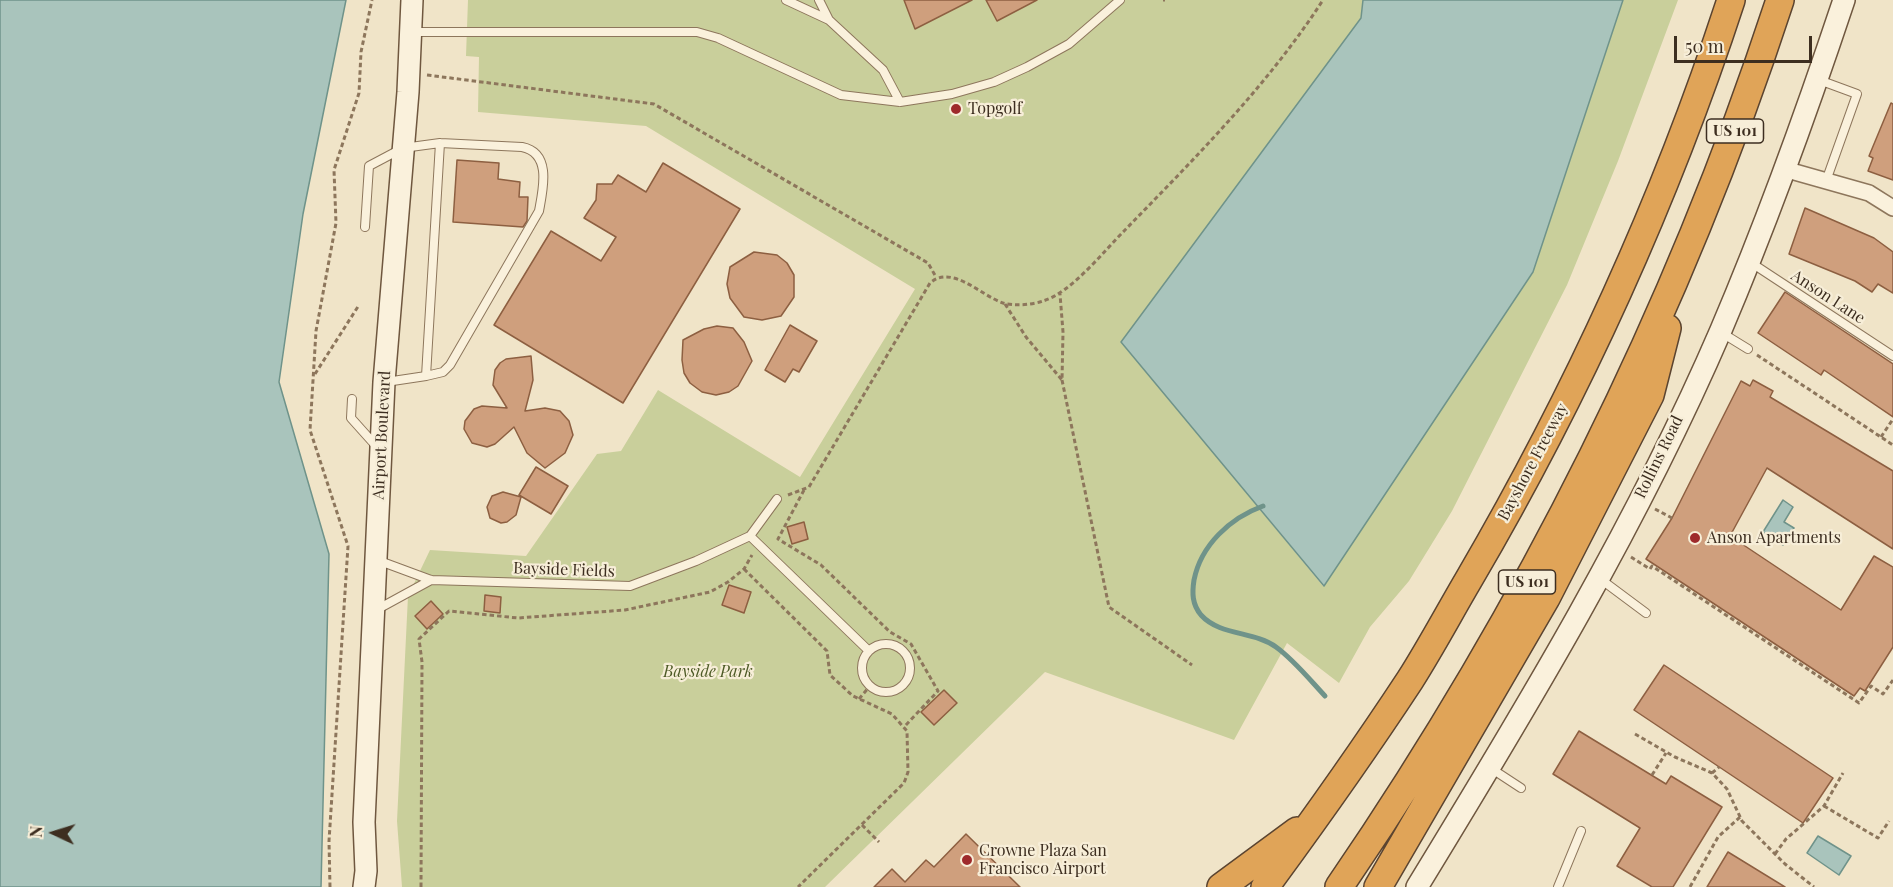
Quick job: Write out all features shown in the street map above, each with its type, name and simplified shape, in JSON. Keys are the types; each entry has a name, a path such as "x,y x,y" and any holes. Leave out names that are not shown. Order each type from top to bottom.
{"highway":[{"name":"Bayshore Freeway","path":"1265,887 1410,679 1514,501 1609,311 1642,237 1697,97 1731,0"},
{"name":"US 101","path":"1339,887 1433,744 1546,547 1618,405 1683,260 1744,107 1780,0"},
{"path":"1378,887 1546,598 1650,395 1683,260"},
{"path":"1221,887 1315,818"}],"street":[{"name":"Airport Boulevard","path":"367,881 364,822 384,382 403,148 412,0"},
{"name":"Rollins Road","path":"1417,887 1490,768 1599,578 1720,331 1784,169 1844,0"},
{"path":"1784,169 1869,194 1893,208"}],"lane":[{"path":"786,0 830,20"},
{"path":"819,0 830,20 882,70 900,102"},
{"path":"411,32 697,32 718,38 841,95 900,102 952,94 994,82 1027,67 1069,44 1120,0"},
{"path":"1817,79 1857,94 1826,181"},
{"path":"426,376 440,143"},
{"path":"365,227 369,166 403,148 440,143 531,149 542,160 543,190 539,212 461,349 443,372 384,382"},
{"name":"Anson Lane","path":"1749,261 1893,356"},
{"path":"1720,331 1748,349"},
{"path":"352,399 351,418 381,451"},
{"name":"Bayside Fields","path":"376,560 430,580 630,586 696,561 750,536 777,499"},
{"path":"750,536 869,651"},
{"path":"1599,578 1646,613"},
{"path":"374,611 430,580"},
{"path":"878,645 893,645 906,654 909,668 903,684 894,690 884,692 870,686 862,672 863,660 869,651 878,645"},
{"path":"1490,768 1521,788"},
{"path":"1558,887 1581,831"}],"path":[{"path":"330,887 329,841 348,546 310,430 316,332 336,223 334,170 359,93 362,52 372,0"},
{"path":"777,499 809,487 930,283 936,277 949,276 961,280 1005,304 1029,304 1060,294 1126,229 1227,122 1301,34 1323,0"},
{"path":"425,70 429,76 654,104 928,263 936,277"},
{"path":"1060,294 1064,332 1062,380 1109,607 1192,665"},
{"path":"1005,304 1026,337 1062,380"},
{"path":"314,377 359,305"},
{"path":"1748,349 1893,445"},
{"path":"1881,437 1893,419"},
{"path":"805,489 778,539 821,565 890,633 911,644 938,691 903,727"},
{"path":"1655,509 1672,518"},
{"path":"422,887 422,672 419,639 449,611 518,618 625,610 710,592 728,582 744,568 752,555"},
{"path":"1629,556 1650,569 1652,566 1859,703 1871,686 1883,694 1893,680"},
{"path":"744,568 827,651 830,675 859,699 892,714 908,731 908,772 904,783 798,887"},
{"path":"859,699 870,686"},
{"path":"1635,734 1666,753 1712,773 1727,789 1740,817 1775,854 1814,887"},
{"path":"1652,776 1666,753"},
{"path":"1712,773 1719,767"},
{"path":"1775,854 1786,839 1824,806 1844,773"},
{"path":"1824,806 1878,838 1889,821"},
{"path":"1690,887 1718,837 1740,817"},
{"path":"862,825 879,842"}],"green space":[{"name":"Bayside Park","path":"468,0 1363,0 1361,18 1122,342 1323,586 1533,272 1623,0 1678,0 1618,161 1567,285 1452,511 1409,581 1370,627 1339,683 1287,643 1234,740 1045,672 825,887 402,887 397,821 408,596 430,550 526,556 597,454 621,451 658,390 800,477 915,289 646,126 478,112 479,57 466,56"}],"water":[{"path":"0,0 346,0 303,214 279,382 329,554 321,887 0,887"},
{"path":"1363,0 1623,0 1533,272 1324,586 1121,342 1361,18"},
{"path":"1783,500 1793,507 1784,522 1794,528 1783,545 1763,532"},
{"path":"1818,836 1851,856 1839,875 1807,853"}],"building":[{"path":"904,0 972,0 915,29"},
{"path":"986,0 1037,0 997,21"},
{"path":"1891,103 1893,104 1893,180 1868,171 1873,158 1869,156"},
{"path":"457,160 499,163 498,179 520,182 519,197 528,197 527,221 523,227 453,222"},
{"path":"663,163 740,209 623,403 494,325 551,231 601,261 616,237 584,218 596,200 597,184 612,184 618,175 646,192"},
{"path":"1805,208 1874,238 1893,252 1893,293 1878,284 1872,292 1855,281 1789,254"},
{"path":"754,252 777,255 787,263 794,275 794,297 781,316 762,320 744,317 730,298 727,284 730,267"},
{"path":"1785,292 1893,364 1893,417 1824,370 1821,375 1758,333"},
{"path":"790,325 817,341 799,372 793,369 785,382 765,370"},
{"path":"717,326 733,328 744,342 752,361 738,386 729,392 716,395 702,392 690,383 684,373 682,360 683,340 704,329"},
{"path":"531,356 533,380 525,411 545,408 560,411 569,421 573,435 565,453 545,468 527,453 514,427 495,444 487,447 472,443 464,429 465,421 474,409 482,406 507,408 493,385 495,370 500,363 506,359"},
{"name":"Anson Apartments","path":"1753,380 1773,391 1770,397 1893,471 1893,549 1767,468 1730,536 1841,610 1874,556 1893,567 1893,647 1865,691 1860,688 1854,696 1646,559 1672,518 1741,381 1750,386"},
{"path":"536,467 568,486 551,514 519,495"},
{"path":"503,492 521,497 516,515 507,522 501,523 490,518 487,507 492,496"},
{"path":"804,522 808,539 792,544 787,527"},
{"path":"729,585 751,592 744,613 722,605"},
{"path":"485,595 501,597 500,613 484,611"},
{"path":"431,601 443,614 427,629 415,616"},
{"path":"1664,665 1833,778 1803,823 1634,710"},
{"path":"944,690 957,703 934,725 921,712"},
{"path":"1579,731 1666,784 1671,776 1722,807 1673,887 1652,887 1617,866 1640,828 1553,774"},
{"name":"Crowne Plaza San Francisco Airport","path":"966,834 1020,887 874,887 892,869 905,882 926,860 934,867"},
{"path":"1728,852 1785,887 1707,887"}],"waterway":[{"path":"1263,506 1229,525 1210,544 1203,555 1194,580 1194,603 1201,615 1218,627 1258,638 1276,647 1325,696"}],"place":[{"name":"Topgolf","path":"956,109"},
{"name":"Anson Apartments","path":"1695,538"},
{"name":"Crowne Plaza San Francisco Airport","path":"967,860"}]}
